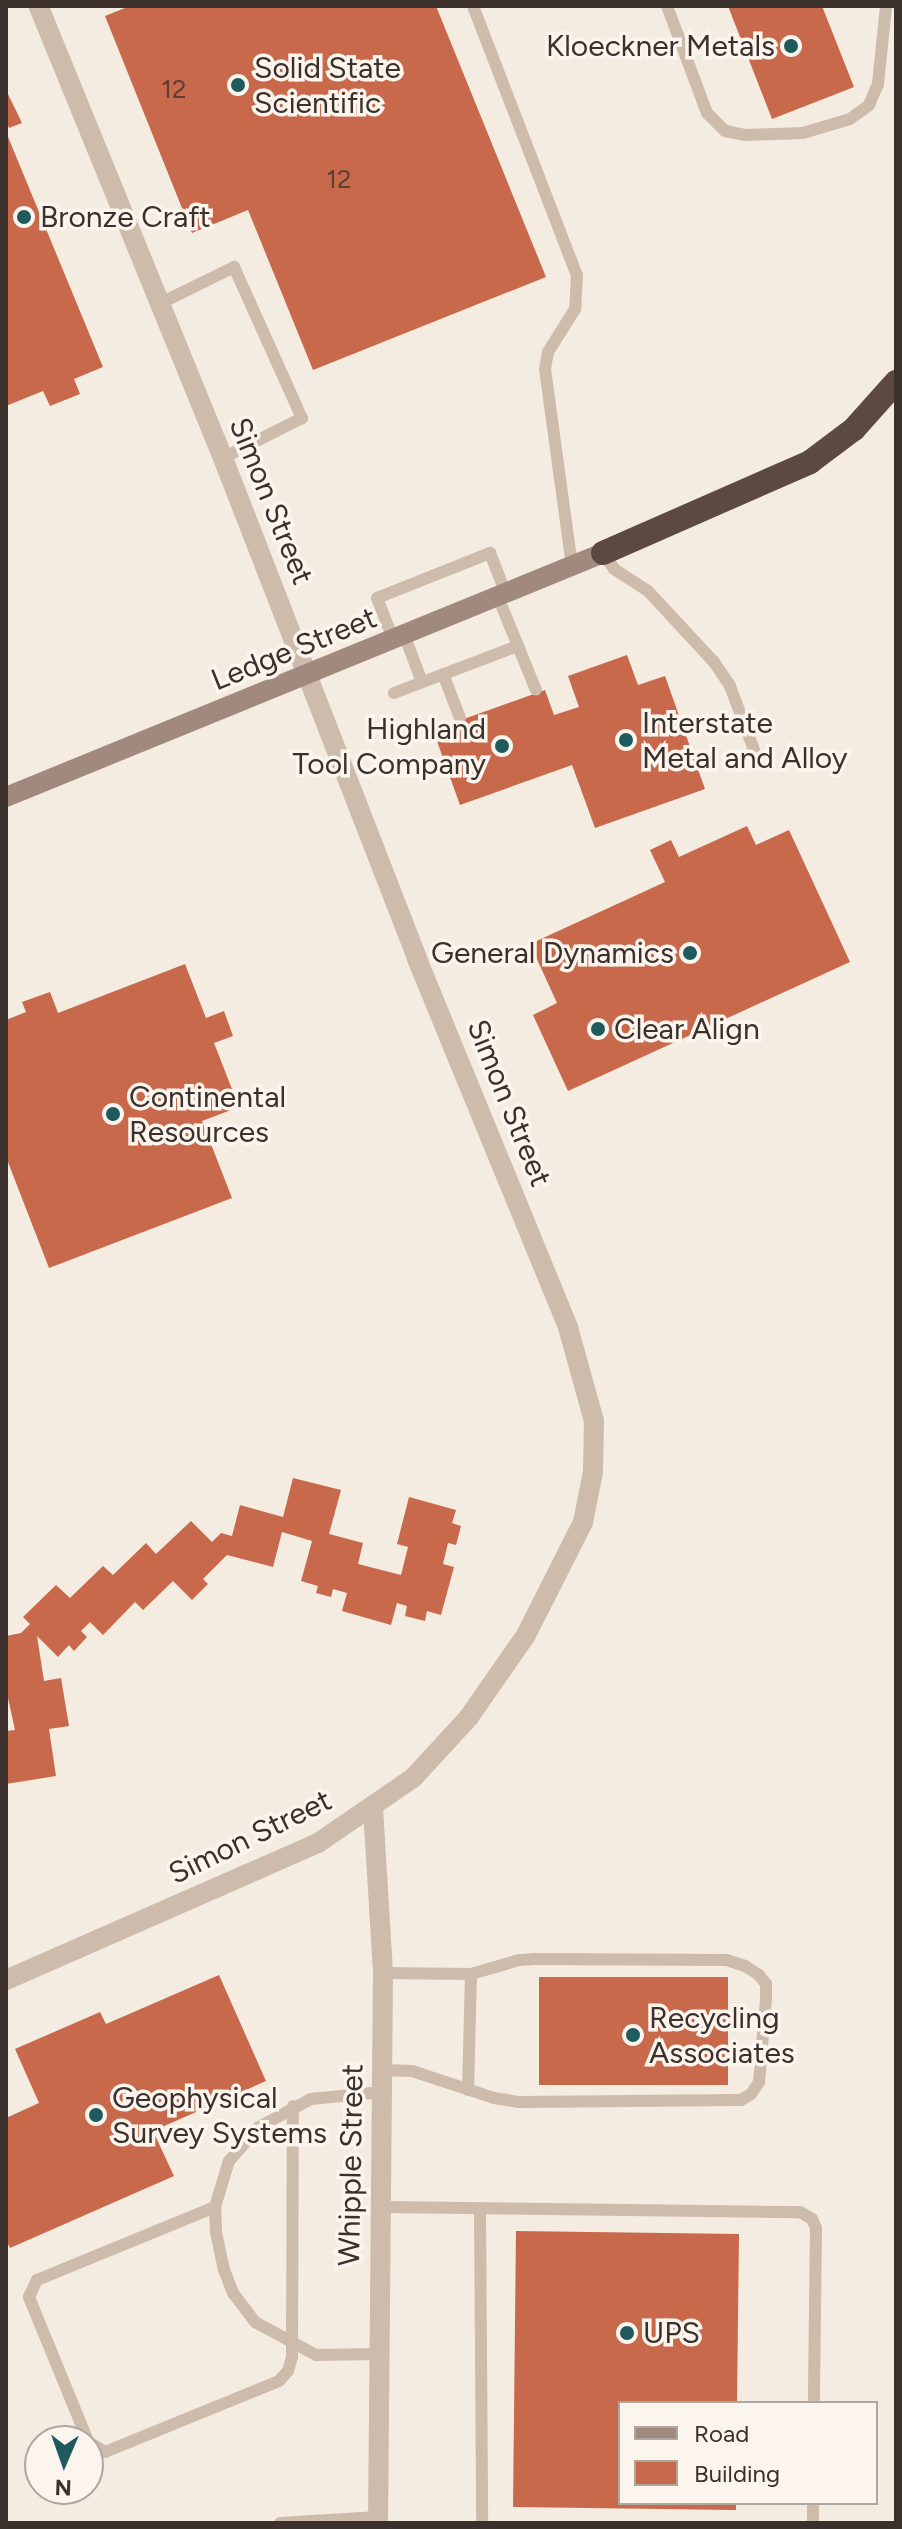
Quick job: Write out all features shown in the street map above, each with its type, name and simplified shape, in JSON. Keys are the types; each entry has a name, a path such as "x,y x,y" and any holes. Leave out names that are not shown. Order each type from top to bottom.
{"highway":[{"path":"603,553 810,462 854,429 896,382"}],"street":[{"name":"Simon Street","path":"6,1980 318,1843 413,1778 440,1752 526,1635 583,1522 593,1472 594,1421 568,1327 417,958 223,458 39,6"},
{"name":"Ledge Street","path":"6,797 399,639 603,553"},
{"name":"Whipple Street","path":"373,1808 383,1973 378,2520"}],"lane":[{"path":"473,6 577,275 578,299 572,320 548,352 546,377 572,566"},
{"path":"667,6 707,113 725,131 745,135 803,133 850,119 869,105 878,84 886,6"},
{"path":"159,304 234,267 302,418 223,458"},
{"path":"422,682 377,598 490,553 518,646 536,690"},
{"path":"603,553 614,569 648,591 714,662 730,686 756,755"},
{"path":"394,693 518,646"},
{"path":"443,674 460,718"},
{"path":"382,2070 412,2071 468,2090 520,2102 741,2100 751,2094 759,2082 766,1998 766,1984 759,1975 745,1966 726,1960 519,1960 471,1974 383,1973"},
{"path":"468,2090 471,1974"},
{"path":"379,2354 316,2355 255,2322 233,2293 219,2250 215,2207 229,2161 241,2143 259,2127 293,2106 340,2094 382,2092"},
{"path":"104,2451 279,2381 288,2371 292,2344 293,2106"},
{"path":"81,2425 29,2297 37,2280 215,2207"},
{"path":"380,2207 800,2212 812,2219 816,2228 814,2401"},
{"path":"480,2209 482,2523"},
{"path":"286,2522 378,2520"}],"building":[{"path":"130,6 436,6 546,277 313,370 248,210 192,233 105,16"},
{"name":"Kloeckner Metals","path":"728,6 822,6 854,87 772,119"},
{"path":"6,90 22,123 9,128 6,121"},
{"name":"Bronze Craft","path":"6,132 103,367 74,379 80,394 50,406 43,391 6,406"},
{"name":"Interstate Metal and Alloy","path":"627,655 638,685 665,676 705,789 595,828 572,765 460,805 433,730 545,690 554,715 579,707 568,676"},
{"name":"General Dynamics","path":"747,826 756,845 789,830 850,962 568,1091 533,1015 557,1003 530,944 665,882 650,850 671,840 679,857"},
{"name":"Continental Resources","path":"185,964 206,1018 224,1011 233,1036 214,1043 239,1107 202,1121 232,1198 49,1268 6,1157 6,1020 26,1012 22,1002 50,992 58,1013"},
{"path":"293,1478 341,1490 329,1534 363,1543 358,1564 401,1575 408,1547 397,1544 409,1497 456,1510 452,1523 461,1526 456,1545 448,1543 443,1564 454,1567 441,1615 427,1611 425,1621 405,1616 407,1606 397,1603 391,1625 342,1611 347,1593 333,1589 331,1597 316,1593 318,1586 301,1581 312,1541 282,1532 273,1567 227,1555 203,1579 208,1584 192,1600 173,1581 143,1610 135,1602 103,1635 90,1622 81,1631 87,1637 74,1651 69,1645 58,1657 37,1636 44,1681 61,1678 69,1726 49,1729 56,1776 6,1784 6,1731 15,1730 6,1689 6,1636 21,1633 30,1624 23,1617 56,1585 70,1598 103,1566 113,1575 146,1543 156,1554 191,1521 212,1542 221,1533 232,1536 240,1505 283,1517"},
{"path":"219,1975 266,2081 153,2131 174,2176 10,2248 6,2240 6,2118 39,2103 15,2049 100,2012 106,2024"},
{"name":"Recycling Associates","path":"539,1977 728,1977 728,2085 539,2085"},
{"name":"UPS","path":"516,2231 739,2234 737,2401 618,2401 618,2505 736,2505 736,2510 513,2507"}],"place":[{"name":"Kloeckner Metals","path":"791,46"},
{"name":"Solid State Scientific","path":"238,85"},
{"name":"Bronze Craft","path":"24,217"},
{"name":"Interstate Metal and Alloy","path":"626,740"},
{"name":"Highland Tool Company","path":"502,746"},
{"name":"General Dynamics","path":"690,953"},
{"name":"Clear Align","path":"598,1029"},
{"name":"Continental Resources","path":"113,1114"},
{"name":"Recycling Associates","path":"633,2035"},
{"name":"Geophysical Survey Systems","path":"96,2115"},
{"name":"UPS","path":"627,2333"}]}
